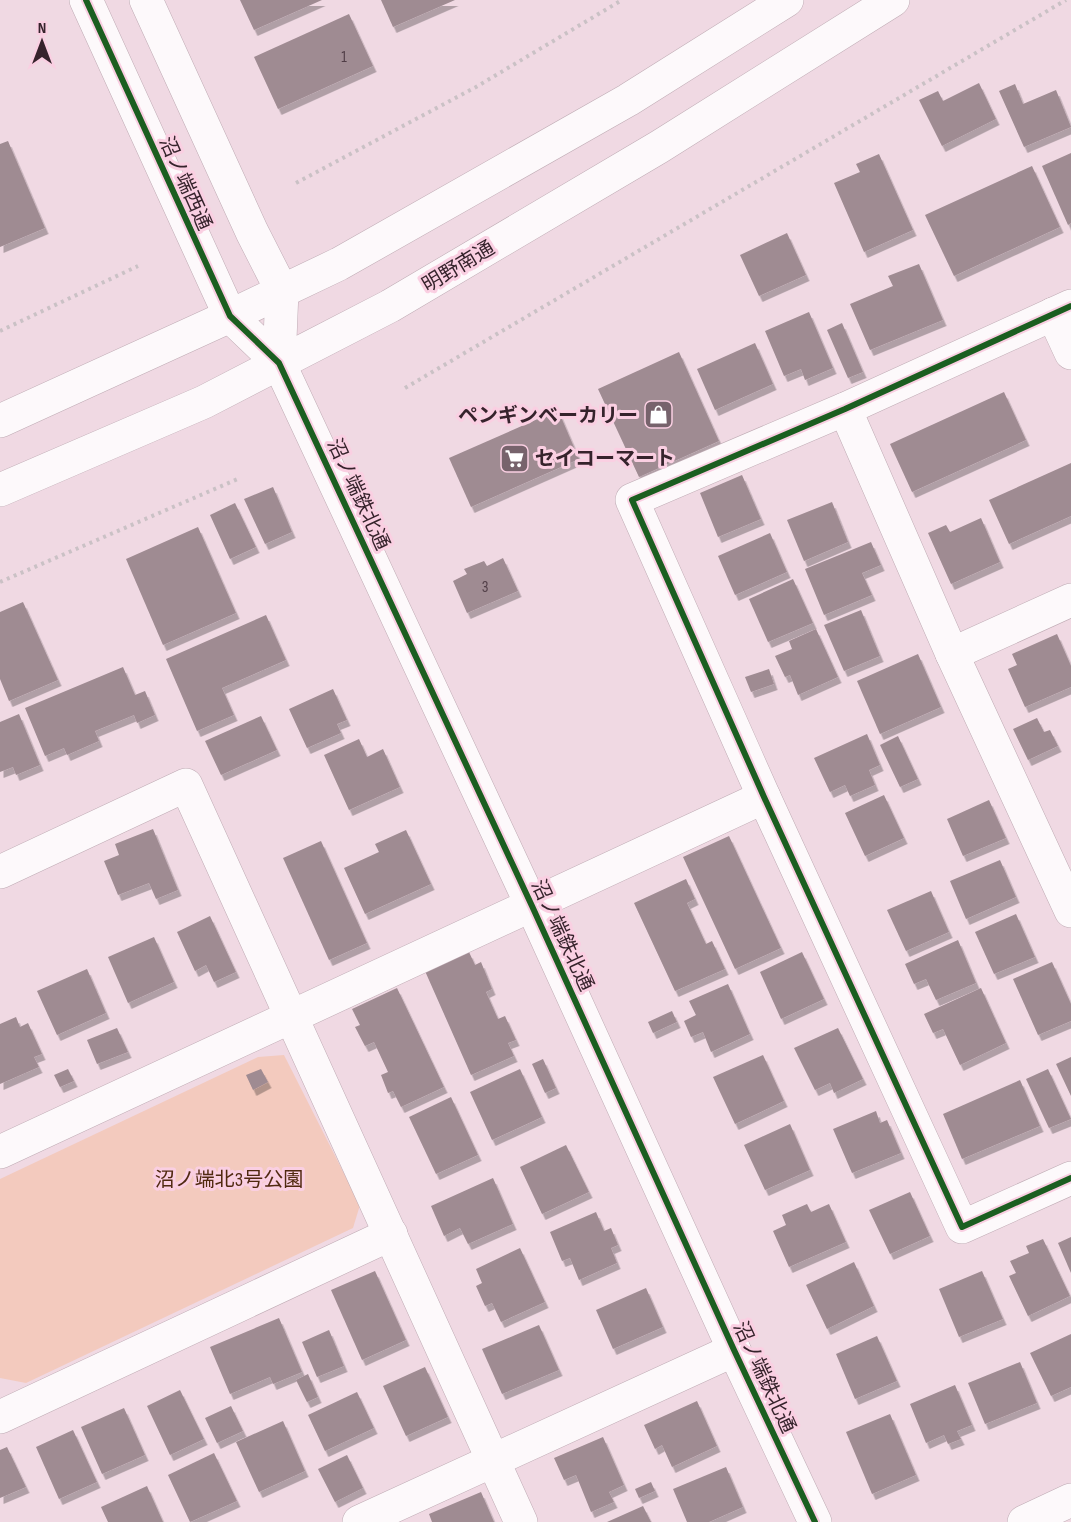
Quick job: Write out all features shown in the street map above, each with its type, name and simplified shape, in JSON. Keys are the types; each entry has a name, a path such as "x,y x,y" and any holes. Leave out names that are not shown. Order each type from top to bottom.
{"street":[{"name":"沼ノ端西通","path":"86,0 230,316 279,363"},
{"name":"沼ノ端西通","path":"146,0 252,232 282,291 279,363"},
{"path":"0,422 230,316 349,258 628,100 788,0"},
{"name":"明野南通","path":"0,490 204,402 390,306 658,147 893,0"},
{"path":"1071,353 1062,310 845,409 632,500 764,797 962,1227 1071,1178"},
{"name":"沼ノ端鉄北通","path":"279,363 815,1522"},
{"path":"845,409 952,654 1069,900"},
{"path":"952,654 1071,600"},
{"path":"0,872 186,785 521,1522"},
{"path":"0,1152 764,797"},
{"path":"0,1417 391,1234"},
{"path":"359,1522 734,1350"},
{"path":"1024,1522 1071,1500"}],"path":[{"path":"296,183 476,87 621,0"},
{"path":"405,388 1066,0"},
{"path":"0,331 138,266"},
{"path":"0,582 240,478"}],"green space":[{"name":"沼ノ端北3号公園","path":"284,1055 360,1205 353,1228 26,1383 0,1378 0,1179 258,1057"}],"building":[{"path":"240,0 322,0 254,30"},
{"path":"381,0 455,0 393,27"},
{"path":"349,14 373,66 278,109 254,57"},
{"path":"979,83 996,119 942,146 919,100 938,91 943,101"},
{"path":"1015,84 1023,104 1056,90 1071,127 1024,147 999,91"},
{"path":"8,141 45,228 0,247 0,144"},
{"path":"1071,153 1071,223 1068,225 1042,166"},
{"path":"879,154 913,230 864,252 834,183 860,172 856,164"},
{"path":"1032,166 1060,227 954,276 925,215"},
{"path":"787,233 806,275 759,296 740,255"},
{"path":"919,264 943,320 870,350 850,304 893,286 888,276"},
{"path":"809,312 833,368 805,380 801,369 784,376 765,331"},
{"path":"842,323 863,372 848,378 827,330"},
{"path":"755,343 773,384 715,410 697,369"},
{"name":"ペンギンベーカリー","path":"679,352 719,441 639,477 598,389"},
{"path":"1004,392 1026,440 912,492 890,444"},
{"name":"セイコーマート","path":"558,410 579,459 471,507 449,458"},
{"path":"1071,463 1071,516 1009,544 989,500"},
{"path":"742,475 761,519 718,537 700,493"},
{"path":"273,487 292,532 265,544 244,499"},
{"path":"832,502 848,542 804,561 787,520"},
{"path":"235,503 256,547 230,559 210,515"},
{"path":"981,518 1000,562 951,584 928,533 946,525 950,532"},
{"path":"198,527 236,613 163,645 126,559"},
{"path":"770,533 787,572 735,595 718,556"},
{"path":"871,542 881,565 862,573 872,595 824,615 805,569"},
{"path":"503,558 518,591 467,613 453,581 467,574 464,569 484,561 487,566"},
{"path":"793,579 813,623 768,642 749,599"},
{"path":"23,602 58,680 9,701 0,679 0,612"},
{"path":"861,610 880,656 844,671 824,625"},
{"path":"266,615 286,660 222,688 234,715 197,731 166,659"},
{"path":"816,629 838,677 798,695 790,675 785,677 775,656 792,649 789,641"},
{"path":"1057,634 1071,666 1071,687 1025,707 1008,669 1017,665 1012,654"},
{"path":"918,654 941,707 880,734 857,681"},
{"path":"123,667 135,695 145,691 155,715 137,723 134,715 95,731 99,741 67,755 64,748 45,756 25,708"},
{"path":"769,669 774,684 751,692 745,677"},
{"path":"333,689 347,720 337,724 341,733 307,748 289,709"},
{"path":"19,714 40,765 16,775 13,767 0,772 0,722"},
{"path":"261,716 277,750 221,775 205,741"},
{"path":"1037,718 1044,732 1050,730 1058,746 1028,760 1013,729"},
{"path":"867,734 880,765 869,770 875,785 850,796 845,785 830,792 814,758"},
{"path":"898,736 918,779 900,787 880,745"},
{"path":"359,739 367,757 383,749 400,787 349,810 324,755"},
{"path":"884,795 904,838 865,856 845,813"},
{"path":"989,800 1006,838 963,856 947,819"},
{"path":"153,829 178,890 156,899 149,883 118,895 104,861 119,855 115,844"},
{"path":"406,830 431,884 365,914 344,868 379,852 375,844"},
{"path":"729,836 781,948 735,969 683,857"},
{"path":"321,841 367,943 329,960 283,858"},
{"path":"1000,860 1016,897 966,919 950,881"},
{"path":"686,879 695,899 687,903 706,944 712,941 725,969 675,991 634,903"},
{"path":"931,891 949,932 906,951 887,910"},
{"path":"1016,914 1035,957 994,974 975,932"},
{"path":"210,916 236,972 214,982 206,965 195,971 177,932"},
{"path":"154,937 174,982 128,1003 108,957"},
{"path":"958,940 976,983 936,1000 926,979 914,984 905,964"},
{"path":"469,952 475,965 481,962 492,989 486,992 498,1019 505,1016 516,1040 508,1043 514,1056 471,1075 425,971"},
{"path":"802,952 824,999 781,1019 760,972"},
{"path":"1052,962 1071,1004 1071,1021 1038,1035 1013,979"},
{"path":"87,969 106,1013 57,1035 37,991"},
{"path":"728,984 750,1034 711,1052 703,1032 691,1037 684,1021 696,1015 689,1001"},
{"path":"397,988 444,1087 401,1107 393,1091 388,1093 381,1075 388,1072 374,1042 365,1046 355,1027 360,1025 352,1009"},
{"path":"981,988 1006,1043 960,1065 943,1029 933,1033 924,1014"},
{"path":"672,1011 677,1022 653,1033 648,1022"},
{"path":"16,1017 20,1027 28,1023 42,1054 34,1057 39,1067 0,1084 0,1024"},
{"path":"117,1028 128,1052 97,1064 87,1040"},
{"path":"838,1028 863,1079 834,1093 830,1083 815,1090 794,1048"},
{"path":"763,1055 784,1101 735,1124 713,1077"},
{"path":"1071,1057 1071,1096 1056,1064"},
{"path":"543,1059 556,1088 545,1093 532,1064"},
{"path":"68,1069 74,1081 60,1087 54,1075"},
{"path":"261,1069 268,1082 253,1090 246,1075"},
{"path":"520,1069 542,1117 492,1140 470,1092"},
{"path":"1048,1069 1071,1119 1049,1128 1026,1079"},
{"path":"1020,1080 1040,1126 962,1159 943,1114"},
{"path":"451,1097 478,1155 436,1174 409,1117"},
{"path":"876,1111 880,1123 887,1120 901,1153 852,1173 833,1129"},
{"path":"790,1124 810,1170 765,1190 744,1145"},
{"path":"566,1145 589,1192 542,1214 520,1167"},
{"path":"493,1178 513,1224 468,1244 460,1228 444,1236 431,1206"},
{"path":"910,1192 930,1236 890,1254 869,1210"},
{"path":"807,1204 811,1212 829,1204 846,1242 789,1267 773,1231 786,1225 782,1215"},
{"path":"596,1212 604,1231 611,1228 618,1245 611,1248 617,1263 579,1280 570,1258 562,1261 550,1232"},
{"path":"1071,1237 1071,1273 1058,1243"},
{"path":"1043,1239 1070,1296 1028,1316 1009,1276 1016,1273 1010,1261 1029,1253 1026,1246"},
{"path":"520,1248 545,1302 501,1322 492,1303 485,1306 476,1286 482,1283 476,1269"},
{"path":"854,1262 874,1306 827,1329 806,1285"},
{"path":"375,1271 406,1340 362,1360 331,1290"},
{"path":"982,1271 1003,1319 959,1337 939,1289"},
{"path":"646,1288 663,1327 613,1349 596,1310"},
{"path":"279,1318 302,1372 273,1384 270,1377 230,1394 210,1347"},
{"path":"539,1325 559,1370 502,1394 482,1349"},
{"path":"329,1330 344,1366 317,1377 302,1342"},
{"path":"1071,1334 1071,1387 1051,1396 1030,1353"},
{"path":"877,1336 897,1381 855,1399 836,1354"},
{"path":"1020,1362 1037,1403 985,1424 968,1383"},
{"path":"425,1367 448,1417 406,1436 383,1386"},
{"path":"308,1374 318,1397 307,1402 296,1380"},
{"path":"955,1385 972,1425 957,1431 961,1439 948,1444 944,1435 926,1443 910,1404"},
{"path":"180,1390 204,1439 170,1455 147,1406"},
{"path":"357,1392 374,1428 325,1451 308,1415"},
{"path":"697,1401 717,1446 672,1467 662,1445 655,1449 644,1425"},
{"path":"231,1406 243,1431 217,1443 205,1418"},
{"path":"124,1408 145,1455 102,1474 81,1427"},
{"path":"890,1414 916,1475 872,1494 846,1432"},
{"path":"283,1421 305,1471 259,1492 236,1442"},
{"path":"73,1430 97,1482 59,1499 36,1447"},
{"path":"603,1437 624,1485 609,1492 614,1502 591,1512 576,1475 564,1480 554,1458"},
{"path":"7,1447 26,1487 0,1498 0,1450"},
{"path":"214,1453 237,1501 190,1522 168,1475"},
{"path":"347,1455 363,1488 335,1502 318,1469"},
{"path":"726,1467 743,1507 709,1522 687,1522 673,1489"},
{"path":"651,1482 655,1491 639,1498 635,1489"},
{"path":"147,1486 163,1522 108,1522 101,1507"},
{"path":"481,1492 494,1522 432,1522 429,1514"},
{"path":"643,1506 651,1522 607,1522"}],"cycle path":[{"path":"86,0 230,316 279,363 815,1522"},
{"path":"1071,306 845,409 632,500 764,797 962,1227 1071,1178"}],"place":[{"name":"ペンギンベーカリー","path":"659,415"},
{"name":"セイコーマート","path":"514,458"}]}
